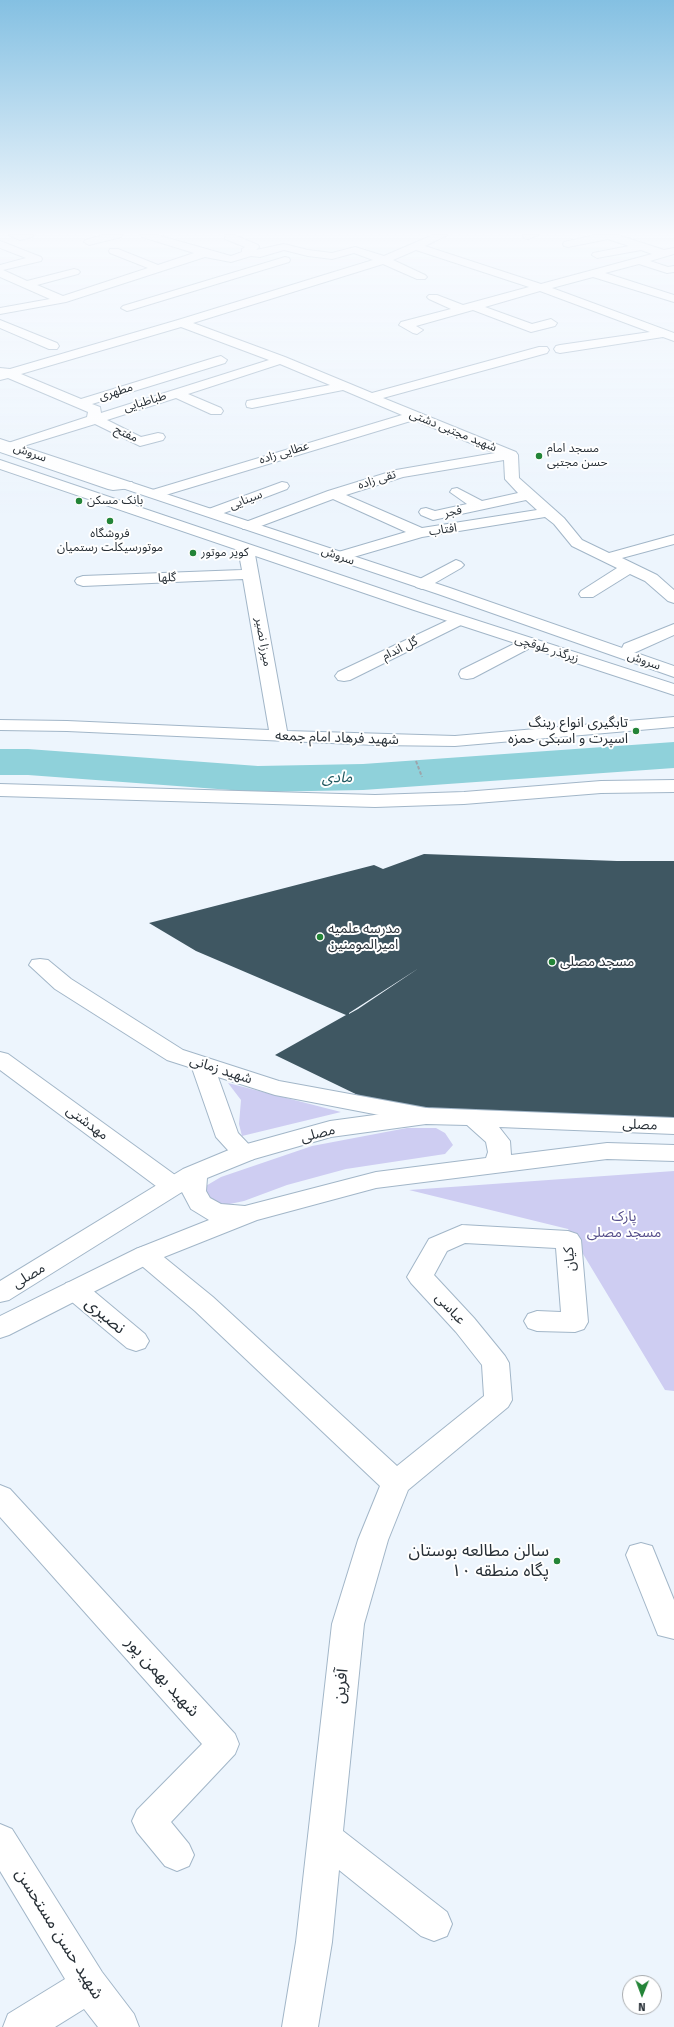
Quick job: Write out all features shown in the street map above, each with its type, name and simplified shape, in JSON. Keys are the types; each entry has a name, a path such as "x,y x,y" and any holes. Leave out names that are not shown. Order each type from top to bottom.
{"street":[{"path":"13,330 53,346"},
{"path":"3,373 158,330"},
{"name":"شهید مجتبی دشتی","path":"200,330 281,360 511,455 512,479 528,495 559,521 577,543 651,578 674,598"},
{"path":"654,330 669,335"},
{"path":"560,349 669,335"},
{"path":"371,397 543,350"},
{"name":"مطهری","path":"80,402 221,360"},
{"name":"طباطبایی","path":"4,445 281,360"},
{"path":"3,373 80,402 95,410 94,418"},
{"path":"252,404 344,386"},
{"path":"176,393 216,411"},
{"name":"عطایی زاده","path":"154,494 268,458 415,415"},
{"name":"مفتح","path":"94,418 125,436 140,442 154,433"},
{"name":"سروش","path":"4,445 113,486 127,485 444,591 674,672"},
{"name":"تقی زاده","path":"248,526 333,494 401,473 511,455"},
{"path":"0,459 90,490 94,496"},
{"name":"سروش","path":"0,464 420,607"},
{"name":"سینایی","path":"211,513 282,486"},
{"name":"فجر","path":"457,492 480,506"},
{"path":"333,494 420,533"},
{"name":"فجر","path":"426,512 433,516 528,495"},
{"name":"افتاب","path":"340,556 420,533 548,512"},
{"path":"607,558 670,544"},
{"name":"میرزا نصیر","path":"246,549 279,736"},
{"path":"422,584 456,565"},
{"path":"587,594 628,568"},
{"name":"گلها","path":"83,581 251,574"},
{"path":"444,591 674,662"},
{"path":"420,607 674,700"},
{"name":"زیرگذر طوقچی","path":"420,607 674,690"},
{"name":"گل اندام","path":"344,676 457,621"},
{"path":"630,648 674,629"},
{"path":"467,674 522,645"},
{"name":"شهید فرهاد امام جمعه","path":"0,725 67,726 279,736 455,741 674,722"},
{"path":"0,790 375,801 430,799 601,787 674,786"},
{"name":"شهید زمانی","path":"40,965 63,984 175,1055 275,1088 426,1116"},
{"name":"مهدشتی","path":"0,1059 174,1186"},
{"path":"202,1064 219,1116 228,1137 245,1153"},
{"name":"مصلی","path":"0,1293 195,1174 245,1153 330,1129 426,1116 674,1126"},
{"path":"473,1118 490,1131 498,1141 500,1152 496,1166"},
{"name":"مصلی","path":"0,1328 145,1254 249,1213 376,1180 607,1151 674,1153"},
{"path":"195,1174 194,1191 200,1203 216,1213 249,1213"},
{"name":"کیان","path":"462,1234 568,1240 575,1322 537,1321"},
{"name":"عباسی","path":"462,1234 438,1245 420,1277 465,1325 495,1364 498,1400"},
{"path":"145,1254 204,1304 396,1483"},
{"name":"نصیری","path":"74,1290 136,1341"},
{"name":"آفرین","path":"300,2027 314,1942 348,1624 374,1540 396,1483 498,1400"},
{"name":"شهید بهمن پور","path":"0,1497 223,1744 149,1820 177,1855"},
{"path":"641,1555 669,1626 674,1626"},
{"path":"325,1838 434,1924"},
{"name":"شهید حسن مستحسن","path":"0,1840 88,1985 121,2027"},
{"path":"21,2027 88,1985"}],"path":[{"path":"409,740 430,799"}],"green space":[{"path":"228,1083 341,1112 242,1136 239,1124 241,1100"},
{"path":"407,1128 436,1128 445,1133 453,1145 445,1154 346,1169 287,1185 244,1201 225,1205 214,1202 205,1195 204,1187 221,1177 312,1146"},
{"name":"پارک مسجد مصلی","path":"674,1171 674,1391 665,1390 568,1229 409,1190"}],"building":[{"name":"مسجد مصلی","path":"424,854 617,861 674,861 674,1118 430,1113 366,1099 275,1055 346,1015 196,951 149,923 374,865 383,869","holes":["419,968 358,1009 349,1014"]}],"waterway":[{"name":"مادی","path":"0,762 28,762 258,779 363,777 674,755"}],"place":[{"name":"مسجد امام حسن مجتبی","path":"539,456"},
{"name":"بانک مسکن","path":"79,501"},
{"name":"فروشگاه موتورسیکلت رستمیان","path":"110,521"},
{"name":"کویر موتور","path":"193,553"},
{"name":"تابگیری انواع رینگ اسپرت و اسبکی حمزه","path":"636,731"},
{"name":"مدرسه علمیه امیرالمومنین","path":"320,937"},
{"name":"مسجد مصلی","path":"552,962"},
{"name":"سالن مطالعه بوستان پگاه منطقه ۱۰","path":"557,1561"}]}
